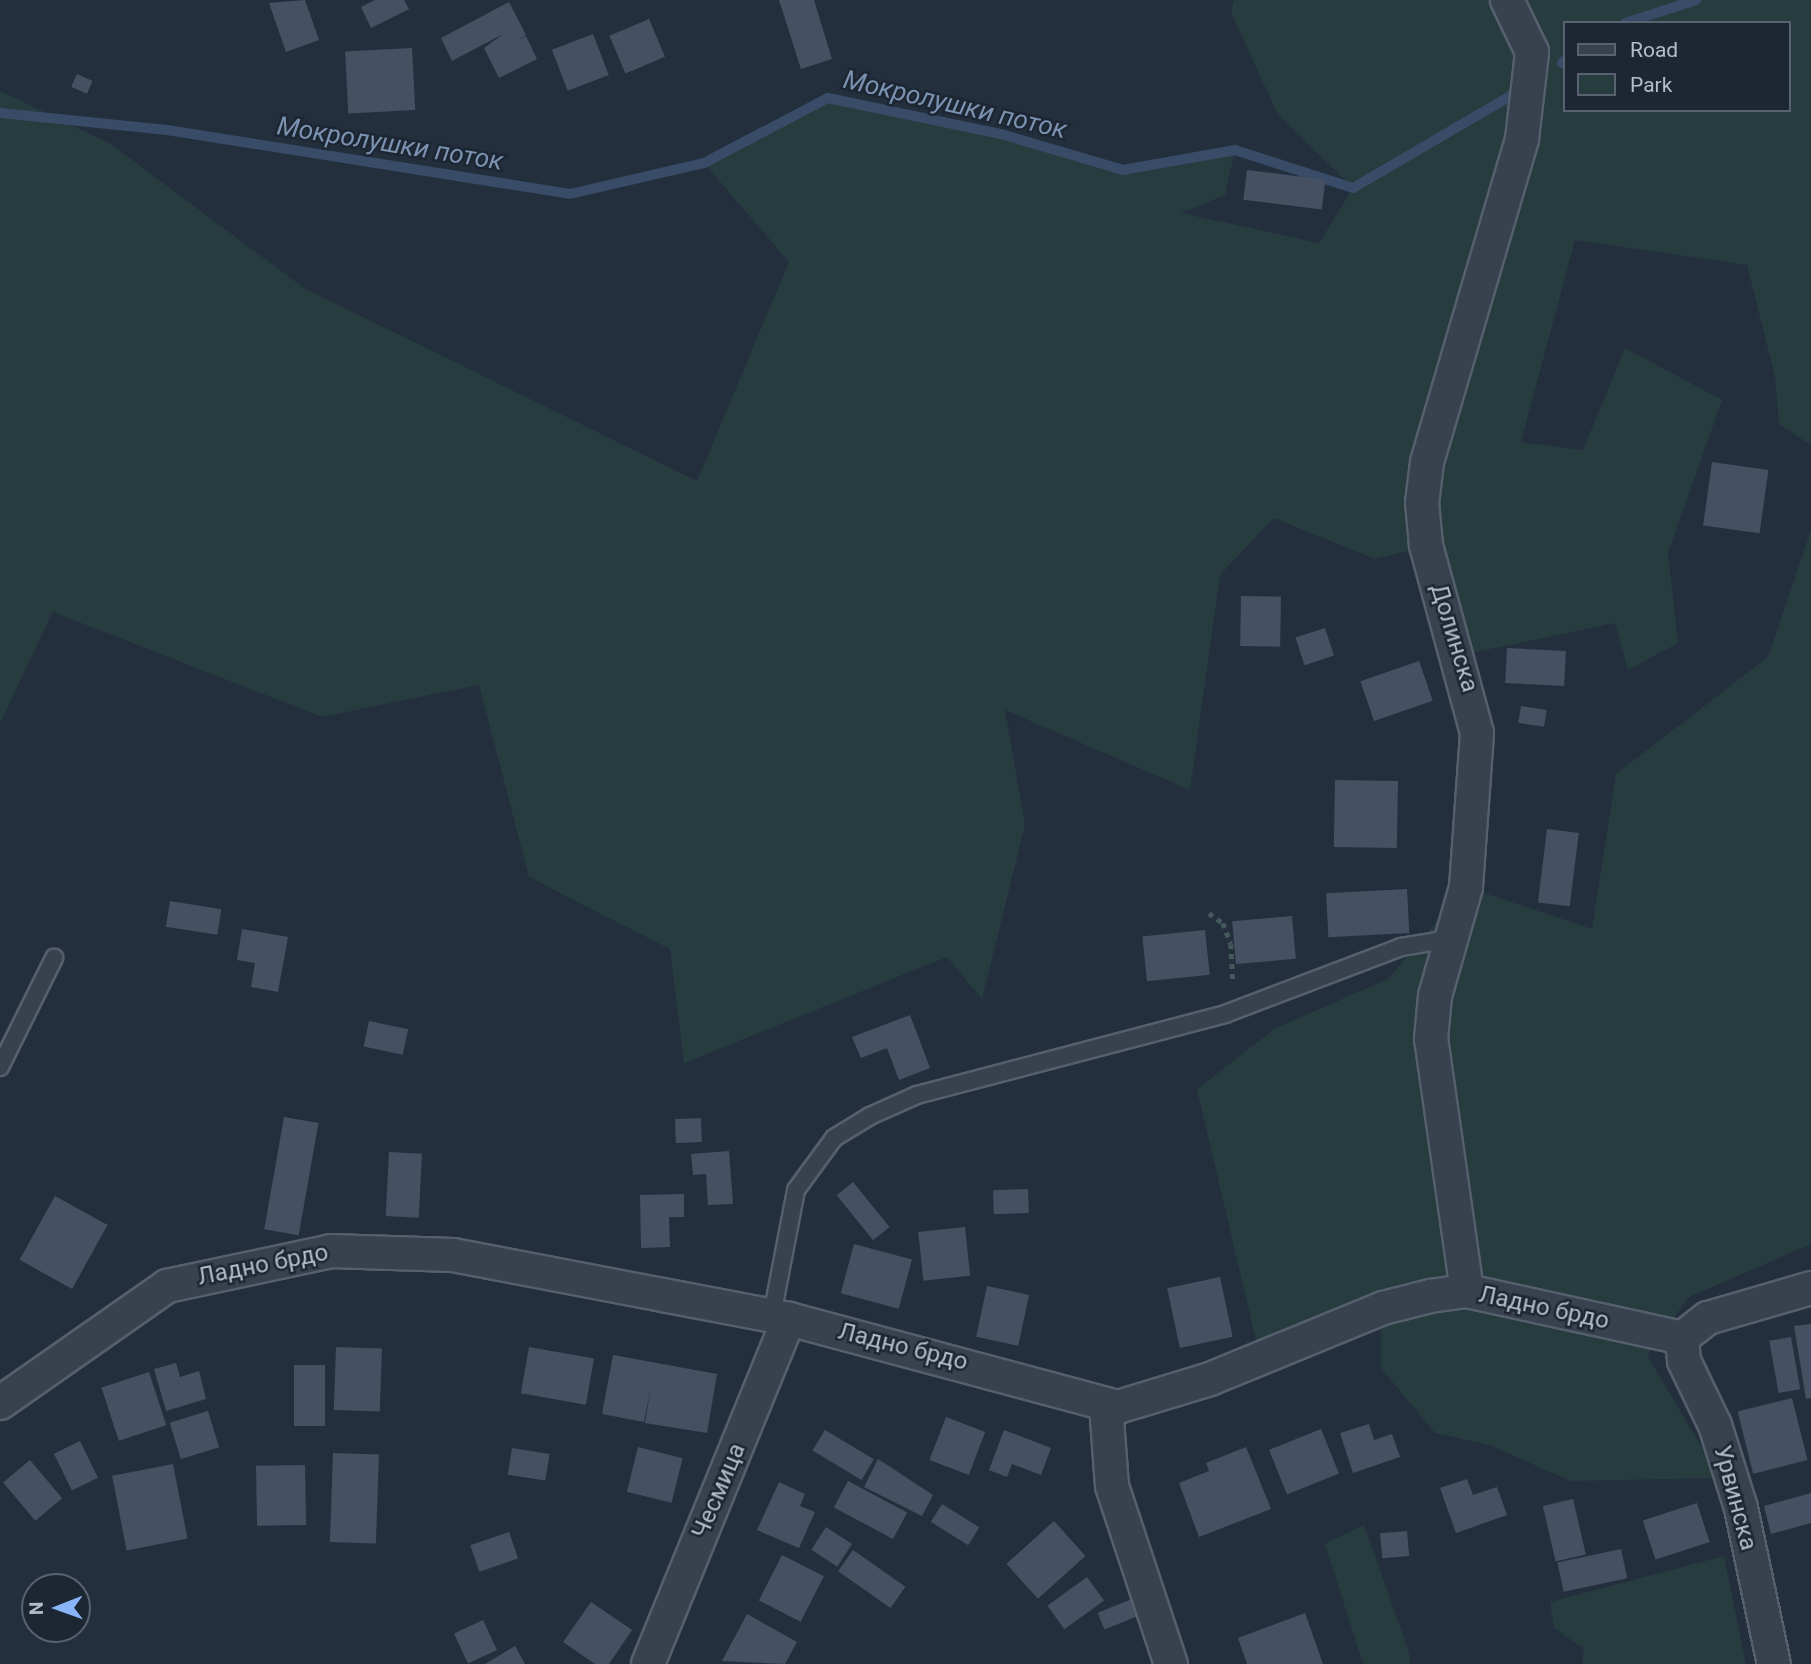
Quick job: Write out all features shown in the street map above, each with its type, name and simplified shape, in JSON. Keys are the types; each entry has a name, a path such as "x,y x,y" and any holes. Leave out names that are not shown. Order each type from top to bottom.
{"street":[{"name":"Долинска","path":"1467,1291 1431,1039 1450,939 1465,887 1477,733 1426,545 1422,503 1427,462 1522,139 1532,52 1507,0"},
{"name":"Ладно брдо","path":"0,1403 153,1292 287,1255 367,1249 453,1255 780,1317 1106,1406 1210,1379 1383,1308 1467,1291 1682,1338"},
{"path":"1682,1338 1708,1318 1811,1288"},
{"name":"Чесмица","path":"648,1664 780,1317"},
{"name":"Урвинска","path":"1682,1338 1688,1373 1716,1425 1737,1496 1774,1664"},
{"path":"1106,1406 1112,1486 1171,1664"}],"lane":[{"path":"780,1317 788,1211 810,1168 834,1138 918,1095 1226,1014 1359,961 1450,939"},
{"path":"0,1067 54,958"}],"path":[{"path":"1209,914 1223,923 1231,944 1233,998 1226,1014"}],"green space":[{"path":"1234,0 1811,0 1811,445 1779,424 1775,377 1747,265 1575,240 1521,442 1583,450 1625,348 1722,400 1668,553 1678,643 1628,670 1615,623 1461,655 1426,546 1375,559 1274,518 1220,575 1190,790 1005,710 1025,825 982,999 947,957 684,1063 670,949 529,877 479,685 322,717 53,612 0,723 0,91 111,144 304,288 697,481 789,262 704,163 828,98 1033,140 1123,170 1235,150 1225,195 1181,213 1319,243 1353,188 1277,113 1231,12"},
{"path":"1811,530 1811,1244 1689,1297 1647,1355 1720,1478 1570,1481 1490,1445 1435,1433 1381,1368 1381,1298 1257,1345 1197,1089 1276,1028 1388,979 1466,887 1592,929 1616,774 1768,657"},
{"path":"1364,1525 1409,1652 1410,1664 1363,1664 1325,1544"},
{"path":"1724,1556 1746,1664 1582,1664 1584,1649 1554,1628 1550,1602"}],"building":[{"path":"305,0 319,40 286,52 269,3"},
{"path":"375,0 404,0 409,9 371,28 361,7"},
{"path":"779,0 814,0 832,59 801,69"},
{"path":"509,2 526,35 517,40 526,36 537,59 499,78 484,48 503,34 452,61 441,38"},
{"path":"649,19 665,57 625,74 609,36"},
{"path":"593,34 609,75 568,91 552,50"},
{"path":"412,48 415,110 348,113 345,52"},
{"path":"77,74 93,81 87,94 71,87"},
{"path":"1247,170 1325,180 1322,209 1243,200"},
{"path":"1712,462 1768,470 1760,533 1703,525"},
{"path":"1241,596 1281,597 1280,647 1240,646"},
{"path":"1325,628 1334,656 1304,665 1296,638"},
{"path":"1507,648 1566,651 1564,686 1505,683"},
{"path":"1419,661 1433,701 1374,721 1360,681"},
{"path":"1521,706 1547,710 1544,727 1518,723"},
{"path":"1335,780 1398,781 1397,848 1334,847"},
{"path":"1547,829 1579,833 1570,906 1538,902"},
{"path":"1407,889 1409,933 1328,937 1326,893"},
{"path":"170,901 221,909 217,935 166,927"},
{"path":"1292,916 1296,959 1236,964 1232,921"},
{"path":"242,929 288,937 278,992 251,987 255,963 237,960"},
{"path":"1205,930 1210,975 1147,981 1142,937"},
{"path":"910,1015 930,1068 899,1080 887,1048 861,1058 852,1037"},
{"path":"369,1021 408,1029 403,1055 364,1046"},
{"path":"284,1117 318,1123 299,1235 264,1229"},
{"path":"701,1118 702,1142 676,1143 675,1119"},
{"path":"729,1151 733,1204 708,1205 706,1174 693,1175 691,1154"},
{"path":"389,1152 422,1154 419,1218 386,1216"},
{"path":"853,1182 890,1227 873,1240 837,1195"},
{"path":"1028,1189 1029,1213 994,1214 993,1190"},
{"path":"684,1194 684,1217 669,1217 670,1247 641,1248 640,1195"},
{"path":"55,1196 107,1225 72,1289 20,1260"},
{"path":"965,1227 970,1276 923,1281 918,1232"},
{"path":"854,1244 912,1260 899,1309 841,1293"},
{"path":"1220,1277 1233,1337 1180,1348 1167,1288"},
{"path":"987,1286 1029,1295 1018,1346 976,1337"},
{"path":"1811,1324 1811,1398 1806,1399 1794,1326"},
{"path":"1791,1337 1800,1389 1779,1393 1769,1341"},
{"path":"336,1347 382,1349 380,1412 334,1410"},
{"path":"529,1347 594,1358 586,1405 521,1393"},
{"path":"613,1355 717,1374 707,1433 645,1423 651,1386 644,1422 602,1414"},
{"path":"176,1363 180,1377 199,1371 206,1399 166,1411 154,1369"},
{"path":"294,1365 325,1365 325,1426 294,1426"},
{"path":"149,1372 166,1425 119,1441 101,1387"},
{"path":"1792,1398 1807,1460 1753,1474 1738,1412"},
{"path":"208,1411 219,1447 181,1459 170,1423"},
{"path":"946,1417 985,1432 969,1475 930,1460"},
{"path":"1369,1424 1374,1440 1392,1434 1400,1457 1353,1473 1340,1433"},
{"path":"1321,1429 1339,1474 1287,1494 1269,1450"},
{"path":"825,1430 874,1459 861,1480 813,1451"},
{"path":"1004,1430 1051,1448 1041,1475 1012,1464 1007,1477 989,1470"},
{"path":"80,1441 98,1478 72,1491 54,1454"},
{"path":"638,1447 683,1458 672,1503 627,1492"},
{"path":"1246,1447 1271,1509 1199,1537 1179,1483 1209,1471 1206,1463"},
{"path":"512,1448 550,1454 545,1481 508,1475"},
{"path":"333,1453 379,1455 376,1544 330,1542"},
{"path":"878,1459 933,1495 922,1516 864,1487"},
{"path":"30,1460 62,1498 35,1521 3,1482"},
{"path":"173,1464 188,1539 127,1550 112,1476"},
{"path":"305,1465 306,1525 257,1526 256,1466"},
{"path":"1467,1479 1473,1495 1497,1487 1507,1515 1456,1533 1440,1488"},
{"path":"848,1481 907,1512 893,1539 834,1507"},
{"path":"779,1482 805,1494 800,1506 815,1512 799,1548 757,1530"},
{"path":"1811,1493 1811,1523 1771,1534 1764,1506"},
{"path":"1573,1499 1586,1555 1556,1562 1543,1506"},
{"path":"1697,1503 1710,1542 1655,1560 1643,1521"},
{"path":"942,1504 979,1527 968,1545 931,1522"},
{"path":"1054,1521 1085,1556 1038,1599 1006,1564"},
{"path":"826,1527 852,1544 837,1567 811,1550"},
{"path":"1407,1531 1409,1556 1382,1558 1380,1533"},
{"path":"509,1532 518,1558 479,1572 470,1545"},
{"path":"1621,1549 1627,1578 1564,1592 1557,1563"},
{"path":"853,1550 905,1587 891,1608 838,1571"},
{"path":"782,1555 824,1576 801,1622 759,1600"},
{"path":"1087,1577 1104,1600 1064,1629 1047,1606"},
{"path":"1132,1599 1139,1616 1104,1630 1098,1613"},
{"path":"591,1602 632,1630 609,1664 595,1664 563,1642"},
{"path":"1305,1613 1323,1664 1247,1664 1238,1638"},
{"path":"747,1614 797,1642 785,1664 722,1661"},
{"path":"483,1620 497,1650 468,1663 454,1634"},
{"path":"515,1646 525,1664 485,1664"}],"waterway":[{"path":"1631,21 1696,0"},
{"name":"Мокролушки поток","path":"0,113 167,130 570,194 704,163 828,98 1001,134 1123,170 1235,150 1353,188 1512,95"}]}
